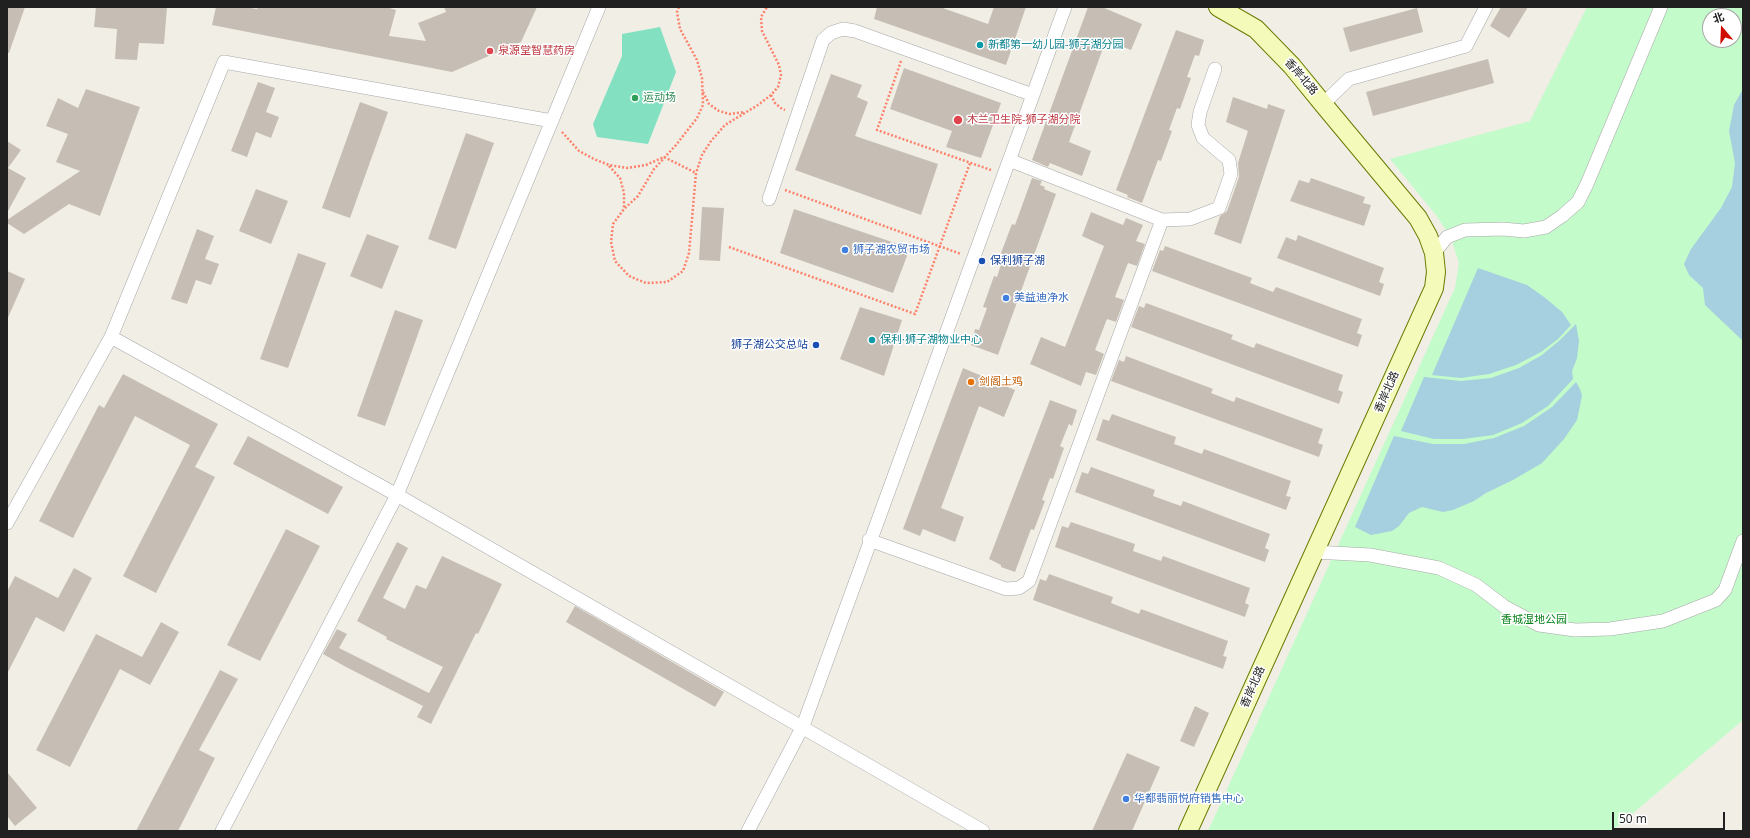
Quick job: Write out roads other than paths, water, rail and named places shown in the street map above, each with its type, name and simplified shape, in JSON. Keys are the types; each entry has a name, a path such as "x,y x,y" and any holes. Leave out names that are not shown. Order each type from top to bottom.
{"street":[{"path":"222,831 397,495 599,7"},
{"path":"748,831 802,726 1065,7"},
{"name":"香岸北路","path":"1188,831 1434,288 1436,272 1434,253 1428,236 1418,218 1292,66 1256,30 1218,7"},
{"path":"1323,104 1349,79 1466,46 1486,7"},
{"path":"1428,236 1447,236 1465,230 1503,229 1524,231 1546,227 1578,202 1588,184 1660,7"},
{"path":"769,199 824,40 831,34 843,30 855,31 1033,95"},
{"path":"7,523 112,337 224,62 552,121"},
{"path":"1009,160 1162,220 1190,219 1219,208 1231,174 1229,160 1203,138 1198,125 1200,112 1215,69"},
{"path":"869,540 1006,588 1019,588 1029,581 1162,220"},
{"path":"1434,253 1447,236"},
{"path":"112,337 397,495 983,831"},
{"path":"1314,552 1370,555 1439,568 1476,585 1505,607 1539,625 1575,630 1610,629 1664,621 1716,600 1725,590 1743,541"}],"water":[{"path":"1743,89 1743,341 1705,305 1703,288 1689,275 1684,264 1691,249 1721,208 1732,187 1735,163 1729,131 1734,105"},
{"path":"1478,268 1527,285 1562,312 1571,325 1558,339 1541,352 1516,365 1489,374 1461,378 1432,375"},
{"path":"1576,324 1579,341 1577,358 1572,371 1573,379 1548,406 1522,423 1493,435 1463,439 1434,439 1401,431 1424,377 1461,381 1491,378 1519,368 1542,355"},
{"path":"1576,382 1582,396 1577,420 1564,439 1542,463 1474,501 1453,510 1443,512 1422,507 1409,513 1399,526 1392,531 1371,535 1355,527 1394,436 1433,444 1464,444 1494,438 1524,426 1552,407"}],"place":[{"name":"新都第一幼儿园-狮子湖分园","path":"980,45"},
{"name":"泉源堂智慧药房","path":"490,51"},
{"name":"运动场","path":"635,98"},
{"name":"木兰卫生院-狮子湖分院","path":"958,120"},
{"name":"狮子湖农贸市场","path":"845,250"},
{"name":"保利狮子湖","path":"982,261"},
{"name":"美益迪净水","path":"1006,298"},
{"name":"保利·狮子湖物业中心","path":"872,340"},
{"name":"狮子湖公交总站","path":"816,345"},
{"name":"剑阁土鸡","path":"971,382"},
{"name":"华都翡丽悦府销售中心","path":"1126,799"}],"park label":[{"name":"香城湿地公园","path":"1534,620"}]}
